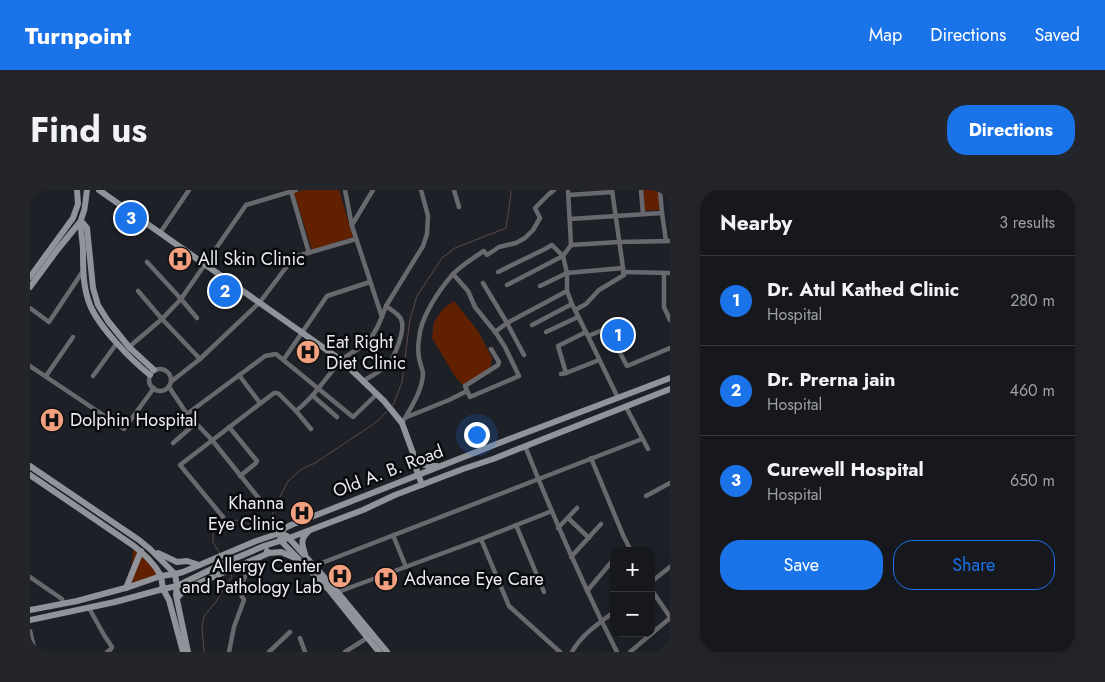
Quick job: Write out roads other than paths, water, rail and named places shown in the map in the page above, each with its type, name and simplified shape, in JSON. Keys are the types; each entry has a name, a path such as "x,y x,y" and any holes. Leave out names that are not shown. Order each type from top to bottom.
{"main road":[{"path":"30,277 73,218 78,204 77,190"},
{"path":"87,190 86,205 81,221 83,271 90,306 117,343 141,367 152,373"},
{"path":"98,190 342,360 404,420 424,484"},
{"path":"30,287 81,221"},
{"path":"81,221 87,228 93,288 98,305 108,321 152,373"},
{"name":"Old A. B. Road","path":"163,589 177,586 220,565 232,555 256,541 385,488 670,378"},
{"name":"Old A. B. Road","path":"161,576 182,572 215,558 281,541 363,510 415,487 493,459 670,389"},
{"path":"417,464 444,465"},
{"path":"385,488 413,473 417,464"},
{"path":"30,466 150,549 177,562 187,561 199,564"},
{"path":"415,487 419,488 455,475 463,469"},
{"path":"30,475 150,559 161,576 163,589 169,600 183,652"},
{"path":"305,556 301,542 304,535 313,529"},
{"path":"283,530 284,534 338,592 387,652"},
{"path":"283,530 280,536 281,541 330,591 379,652"},
{"path":"264,546 269,553"},
{"path":"150,549 175,574 177,598 188,652"},
{"path":"126,588 141,551"},
{"path":"177,598 185,589 269,553 281,552 298,559"},
{"path":"220,565 222,572"},
{"path":"30,610 78,601 161,576"},
{"path":"30,620 89,608 163,589"},
{"path":"153,592 169,600"}],"street":[{"path":"160,232 189,190"},
{"path":"345,190 352,226 382,318"},
{"path":"352,226 373,190"},
{"path":"296,411 307,403 342,360 366,343 374,334 386,306 423,246 427,234 428,216 421,190"},
{"path":"454,190 459,207"},
{"path":"404,420 419,390 423,376 419,357 418,337 422,323 432,304 453,274 463,265 484,251 487,255 499,247 516,243 525,238 533,230 540,218 535,208 554,190"},
{"path":"641,190 643,214"},
{"path":"571,245 668,241 662,213 660,190"},
{"path":"129,347 162,319 181,299 246,205 293,191 310,253"},
{"path":"507,286 563,256 571,245 568,193 612,191 624,275 599,290 586,304 575,310"},
{"path":"570,219 662,213"},
{"path":"73,218 81,221"},
{"path":"172,381 162,369 152,373 150,381 154,388 159,391 169,387 172,381 200,360 260,302 294,257 356,239"},
{"path":"498,272 552,245 563,256 567,291 572,304 618,398"},
{"path":"147,262 197,318"},
{"path":"540,286 566,273 623,270 670,273"},
{"path":"30,308 49,322 83,271"},
{"path":"453,274 468,291 475,307 505,347 519,376 470,397 465,386 498,365 492,348"},
{"path":"664,274 667,296 664,307 670,320"},
{"path":"284,360 327,296 370,282"},
{"path":"484,284 524,355"},
{"path":"138,291 200,360"},
{"path":"495,332 567,291"},
{"path":"532,325 572,304"},
{"path":"363,381 385,367 395,354 402,322 400,317 386,306"},
{"path":"546,332 578,317"},
{"path":"599,360 564,374 558,346 587,334 608,330 614,338 627,366 670,348"},
{"path":"46,376 73,337"},
{"path":"93,376 117,343"},
{"path":"188,414 265,356 276,354 353,417 377,394"},
{"path":"30,366 124,429 154,388"},
{"path":"239,375 260,403"},
{"path":"169,387 188,414 212,440 265,506"},
{"path":"404,420 467,391"},
{"path":"223,517 180,465 260,403 277,393 296,411 310,429"},
{"path":"313,396 337,417"},
{"path":"626,407 648,449"},
{"path":"172,443 196,423"},
{"path":"229,427 256,461 256,464 240,476"},
{"path":"314,566 642,439"},
{"path":"526,446 558,528 617,652"},
{"path":"591,458 629,547"},
{"path":"646,496 670,483"},
{"path":"558,528 577,508"},
{"path":"338,592 552,511"},
{"path":"568,518 589,538"},
{"path":"571,557 601,524"},
{"path":"516,525 544,592"},
{"path":"393,535 406,567"},
{"path":"481,539 509,606 560,652"},
{"path":"229,652 234,627 244,600 240,592 246,574 247,562"},
{"path":"587,591 610,564"},
{"path":"655,579 670,567"},
{"path":"30,577 62,599 63,603"},
{"path":"630,652 670,618 652,592"},
{"path":"89,608 112,647 107,652"},
{"path":"572,652 586,635 610,615"},
{"path":"30,631 36,652"},
{"path":"269,652 290,632"},
{"path":"300,638 305,652"},
{"path":"345,652 367,638"}],"waterway":[{"path":"392,406 402,382 410,319 417,296 442,258 455,248 506,228 510,190"},
{"path":"220,554 213,542 213,534 221,525 239,520 254,526 270,520 288,481 302,469 315,463 372,425 387,411"},
{"path":"204,652 202,627 204,616 216,602 232,577 231,572"}],"place":[{"name":"Curewell Hospital","path":"131,218"},
{"name":"All Skin Clinic","path":"180,259"},
{"name":"Dr. Prerna jain","path":"225,291"},
{"name":"Dr. Atul Kathed Clinic","path":"618,335"},
{"name":"Eat Right Diet Clinic","path":"308,352"},
{"name":"Dolphin Hospital","path":"52,420"},
{"name":"Khanna Eye Clinic","path":"302,513"},
{"name":"Allergy Center and Pathology Lab","path":"340,576"},
{"name":"Advance Eye Care","path":"386,579"}]}
